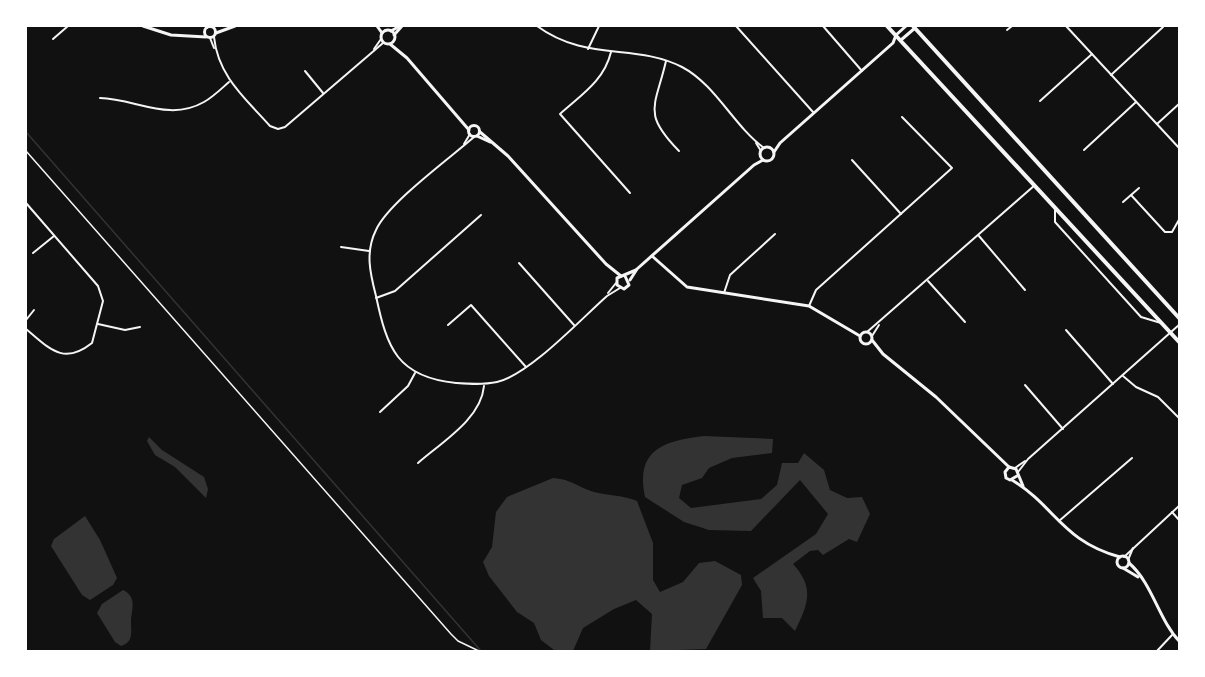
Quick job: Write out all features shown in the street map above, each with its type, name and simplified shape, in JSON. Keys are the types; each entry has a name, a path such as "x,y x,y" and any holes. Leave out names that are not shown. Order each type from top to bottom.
{"main road":[{"path":"887,26 1179,344"},
{"path":"915,26 1179,319"}],"street":[{"path":"53,39 68,26"},
{"path":"142,26 171,35 192,36 235,26"},
{"path":"378,26 394,35"},
{"path":"210,31 215,50 230,82 270,126 278,129 285,127 372,52 382,41 386,31 401,26"},
{"path":"400,51 394,35 401,26"},
{"path":"537,26 556,39 588,49 666,61 682,68 703,83 755,141 762,151 764,160"},
{"path":"588,49 599,26"},
{"path":"736,26 813,112"},
{"path":"823,26 862,71"},
{"path":"898,38 906,26"},
{"path":"461,119 478,127 477,135 383,216 369,251 385,339 396,356 415,373 435,380 484,384 508,379 526,367 607,296 620,288 628,287 638,269 754,165 771,159 780,143 813,112 915,26"},
{"path":"1007,30 1012,26"},
{"path":"1066,26 1179,149"},
{"path":"1111,75 1163,27"},
{"path":"390,44 394,40"},
{"path":"382,41 400,51 461,119 469,132 496,146 611,269 630,280"},
{"path":"611,52 607,67 600,79 560,114 630,193"},
{"path":"1040,101 1092,54"},
{"path":"666,61 654,108 654,121 661,133 679,151"},
{"path":"305,71 323,93"},
{"path":"100,98 116,99 154,109 180,111 205,102 230,82"},
{"path":"1084,150 1136,102"},
{"path":"1157,124 1179,104"},
{"path":"809,306 816,290 952,168 902,117"},
{"path":"464,144 472,126"},
{"path":"754,165 762,151 780,143"},
{"path":"770,148 774,152"},
{"path":"852,160 901,214"},
{"path":"860,336 881,322 1035,185"},
{"path":"1124,202 1139,188"},
{"path":"1131,195 1165,232 1172,232 1179,218"},
{"path":"26,203 101,291 103,301 94,338 89,346 64,355 51,349 26,329"},
{"path":"1056,208 1055,222 1141,317 1161,323"},
{"path":"376,298 395,291 481,215"},
{"path":"724,293 730,276 775,234"},
{"path":"33,253 54,236"},
{"path":"979,236 1025,290"},
{"path":"340,247 369,251"},
{"path":"654,255 681,284 809,306 860,336 862,344 871,340 881,322"},
{"path":"519,263 574,325"},
{"path":"611,269 620,288"},
{"path":"607,296 616,282 638,269"},
{"path":"928,281 965,322"},
{"path":"448,326 471,305 526,367"},
{"path":"26,320 34,310"},
{"path":"98,324 125,330 140,327"},
{"path":"1012,480 1028,459 1179,324"},
{"path":"850,330 866,332"},
{"path":"1066,330 1113,384"},
{"path":"866,332 880,351 936,397 996,458 1016,472 1024,487"},
{"path":"380,412 408,386 415,373"},
{"path":"1123,376 1136,387 1158,397 1179,419"},
{"path":"418,463 474,414 482,399 484,384"},
{"path":"1025,385 1063,429"},
{"path":"996,458 1005,471 1006,478 1024,487 1058,522 1082,542 1124,560 1140,578 1179,642"},
{"path":"1058,522 1132,458"},
{"path":"1005,471 1009,468"},
{"path":"1140,578 1119,566 1134,546 1179,505"},
{"path":"1172,512 1179,521"},
{"path":"1123,568 1124,560"},
{"path":"1156,651 1173,634"}],"path":[{"path":"26,151 451,634 458,641 481,651"}],"shaded area":[{"path":"704,436 773,439 772,453 732,458 709,468 702,478 682,485 679,498 691,508 761,499 777,485 782,463 798,463 804,453 824,470 830,490 847,498 862,497 870,514 857,542 849,539 823,555 818,550 810,551 793,564 807,589 806,604 795,631 782,618 763,618 761,591 753,578 816,534 828,514 800,480 751,531 709,530 684,522 645,497 644,468 656,450 676,441"},
{"path":"149,437 162,450 204,477 208,489 206,498 175,467 155,455 147,441"},
{"path":"553,478 566,480 594,492 637,501 653,543 653,580 660,592 683,582 699,563 715,561 741,575 742,585 706,649 650,651 652,614 636,600 614,609 583,628 573,651 554,650 541,640 534,623 517,612 489,576 483,562 492,547 496,512 507,497"},
{"path":"85,516 100,540 117,578 113,585 90,600 82,595 51,546 54,539"},
{"path":"123,590 132,599 133,607 131,636 128,642 121,646 115,642 97,613 102,604"}],"waterway":[{"path":"26,132 481,651"}]}
